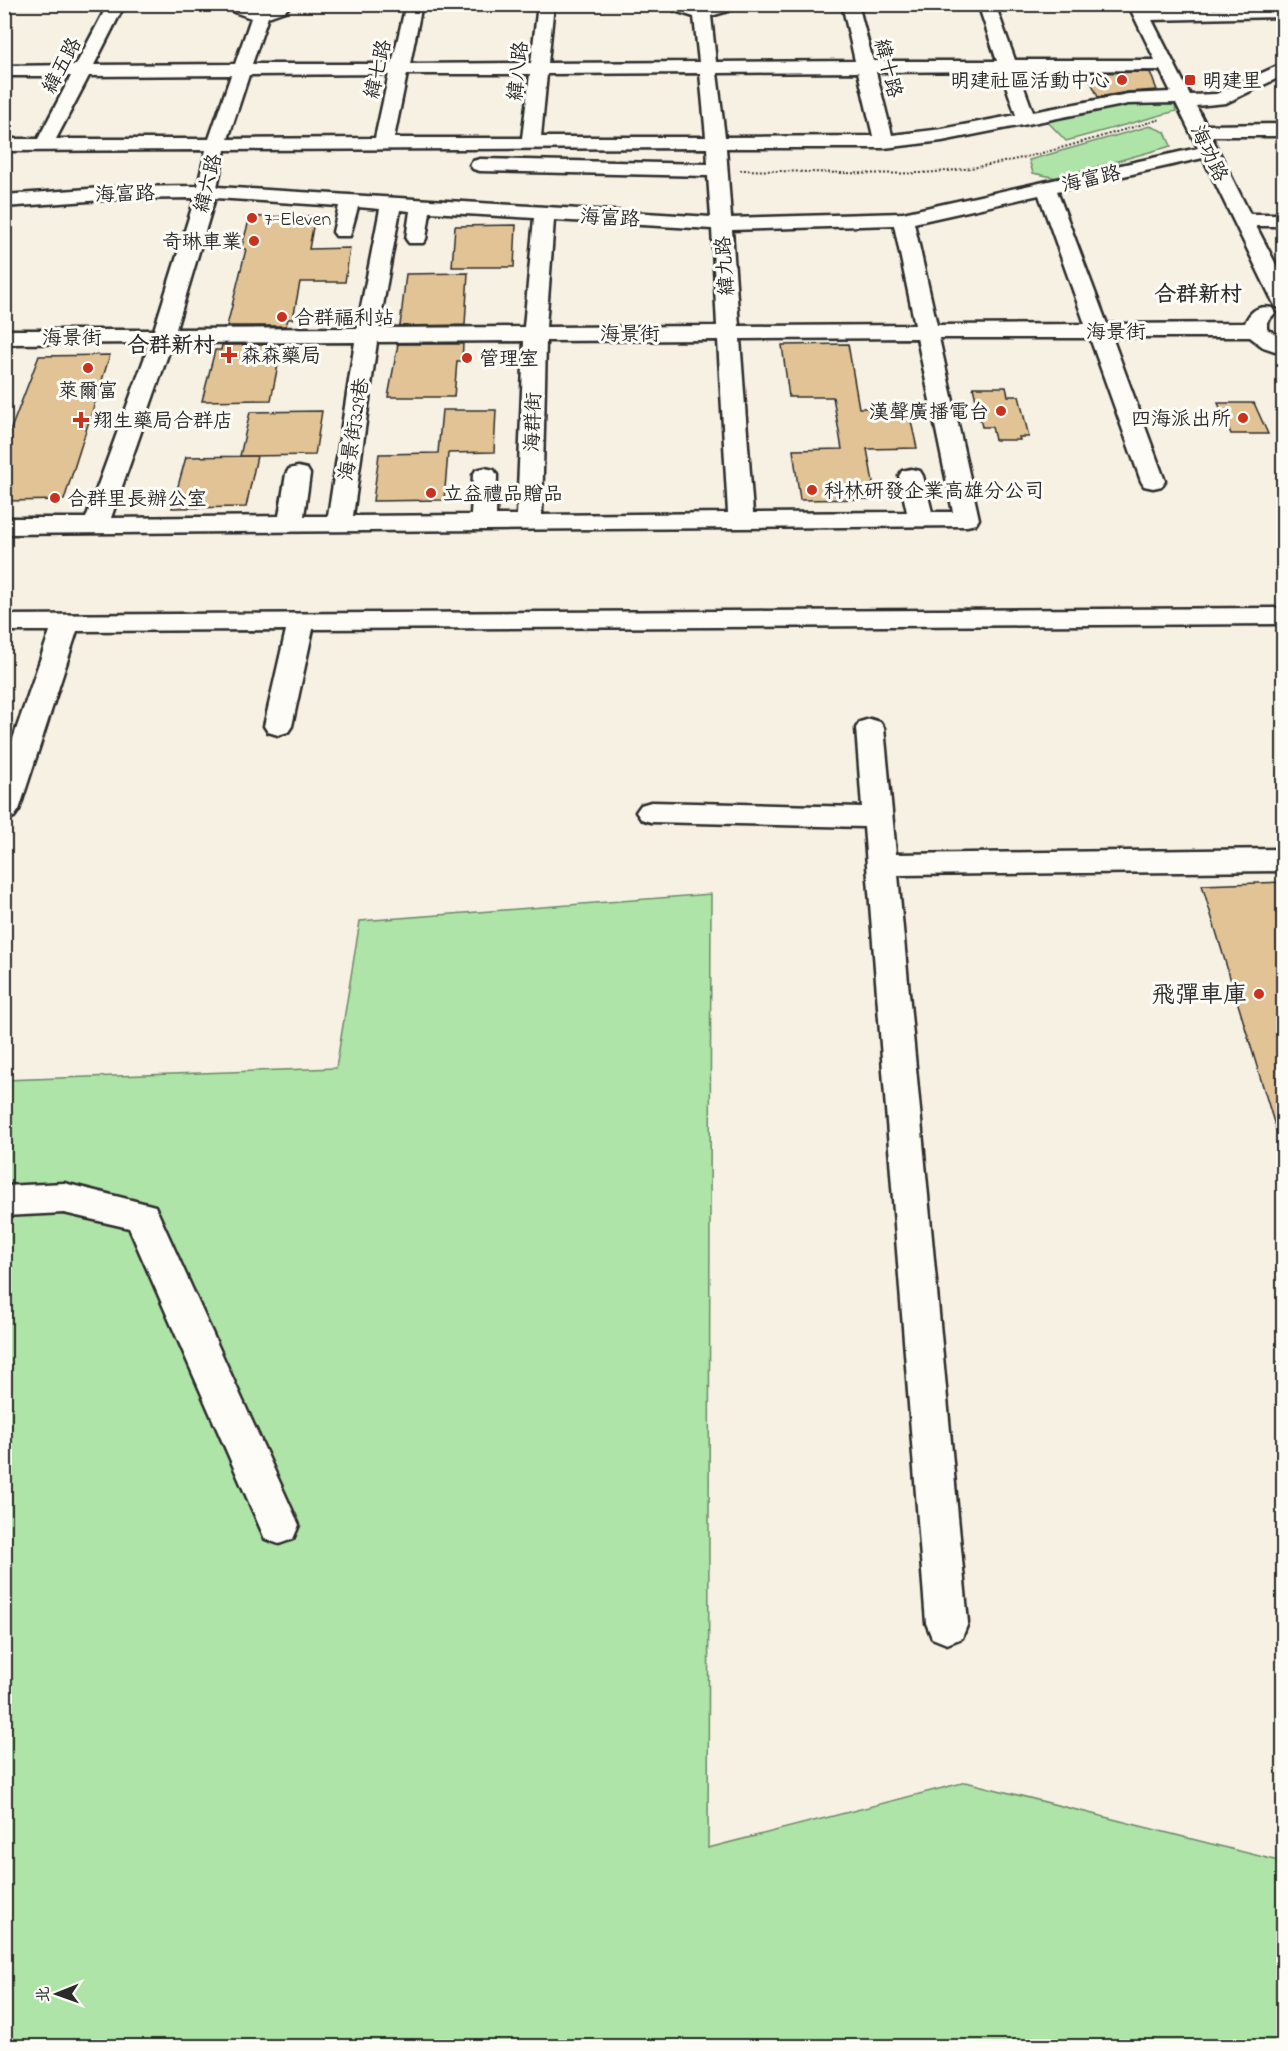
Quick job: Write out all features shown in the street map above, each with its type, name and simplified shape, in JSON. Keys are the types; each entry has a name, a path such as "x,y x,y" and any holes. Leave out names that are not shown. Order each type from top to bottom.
{"street":[{"name":"緯五路","path":"44,145 117,4"},
{"path":"235,4 244,11 261,12 275,10 284,4"},
{"name":"緯七路","path":"383,144 414,4"},
{"name":"緯八路","path":"531,143 546,4"},
{"path":"675,4 685,10 702,12 719,10 728,4"},
{"name":"緯十路","path":"850,4 884,141"},
{"path":"986,4 1026,118"},
{"path":"1138,10 1284,12"},
{"name":"海功路","path":"1138,10 1284,302"},
{"name":"緯六路","path":"96,525 163,337 206,192 215,152 261,12"},
{"name":"緯九路","path":"702,12 716,142 741,521"},
{"path":"4,71 1166,65"},
{"path":"37,164 103,158 383,144 884,141 942,135 1128,99 1185,103 1220,99 1284,68"},
{"path":"1199,131 1284,130"},
{"path":"4,145 215,152 366,163"},
{"name":"海富路","path":"4,201 117,193 206,192 722,224 903,219 1209,152"},
{"path":"460,165 718,170"},
{"path":"1046,188 1153,481"},
{"path":"343,232 350,200"},
{"name":"海景街329巷","path":"339,524 367,335 391,203"},
{"path":"416,238 421,206"},
{"name":"海群街","path":"529,523 535,333 544,213"},
{"path":"4,526 967,519 903,219"},
{"path":"1243,220 1284,220"},
{"path":"1284,309 1264,313 1255,323 1256,330 1262,337 1284,347"},
{"name":"海景街","path":"4,337 1256,330"},
{"path":"290,524 298,474"},
{"path":"483,523 485,475"},
{"path":"911,476 921,520"},
{"path":"4,623 1284,616"},
{"path":"278,726 301,622"},
{"path":"4,810 66,623"},
{"path":"870,728 947,1623"},
{"path":"651,812 879,817"},
{"path":"883,865 1284,860"},
{"path":"4,1201 64,1198 142,1216 279,1525"}],"path":[{"path":"718,170 920,173 971,167 1034,154 1185,103"}],"green space":[{"path":"1174,101 1176,111 1066,141 1045,119 1132,102"},
{"path":"1150,126 1165,132 1171,146 1057,178 1033,173 1029,160"},
{"path":"711,894 708,1848 966,1782 1283,1862 1283,2046 5,2046 4,1080 336,1068 360,921"}],"building":[{"name":"明建社區活動中心","path":"1150,72 1157,90 1098,97 1087,73"},
{"path":"315,216 309,249 350,248 345,282 300,282 293,319 288,319 286,326 227,326 246,249 241,249 250,217"},
{"path":"516,225 514,267 452,267 455,226"},
{"path":"468,273 465,325 400,326 406,274"},
{"path":"398,344 463,344 462,361 457,361 454,397 388,397"},
{"path":"848,344 859,408 908,408 917,448 867,449 876,499 800,500 793,450 842,449 833,397 789,397 782,345"},
{"path":"222,345 282,345 271,400 202,401 215,350 221,350"},
{"path":"110,355 64,500 4,501 4,447 39,356"},
{"name":"漢聲廣播電台","path":"973,387 1006,387 1008,396 1019,396 1029,437 1019,437 1020,440 995,440 992,427 982,427"},
{"name":"四海派出所","path":"1218,403 1254,403 1268,434 1231,434"},
{"path":"442,410 496,410 494,452 448,453 444,500 373,501 379,454 438,453"},
{"path":"322,411 315,455 240,456 250,412"},
{"path":"257,456 246,507 172,508 186,457"},
{"name":"飛彈車庫","path":"1284,882 1284,1135 1278,1136 1202,885"}],"place":[{"name":"明建社區活動中心","path":"1122,80"},
{"name":"明建里","path":"1190,80"},
{"name":"7-Eleven","path":"252,218"},
{"name":"奇琳車業","path":"254,241"},
{"name":"合群福利站","path":"282,317"},
{"name":"森森藥局","path":"229,355"},
{"name":"管理室","path":"467,358"},
{"name":"萊爾富","path":"88,368"},
{"name":"漢聲廣播電台","path":"1001,411"},
{"name":"四海派出所","path":"1243,418"},
{"name":"翔生藥局合群店","path":"81,420"},
{"name":"科林研發企業高雄分公司","path":"812,490"},
{"name":"立益禮品贈品","path":"431,493"},
{"name":"合群里長辦公室","path":"55,498"},
{"name":"飛彈車庫","path":"1259,994"}],"district":[{"name":"合群新村","path":"1198,293"},
{"name":"合群新村","path":"171,344"}]}
